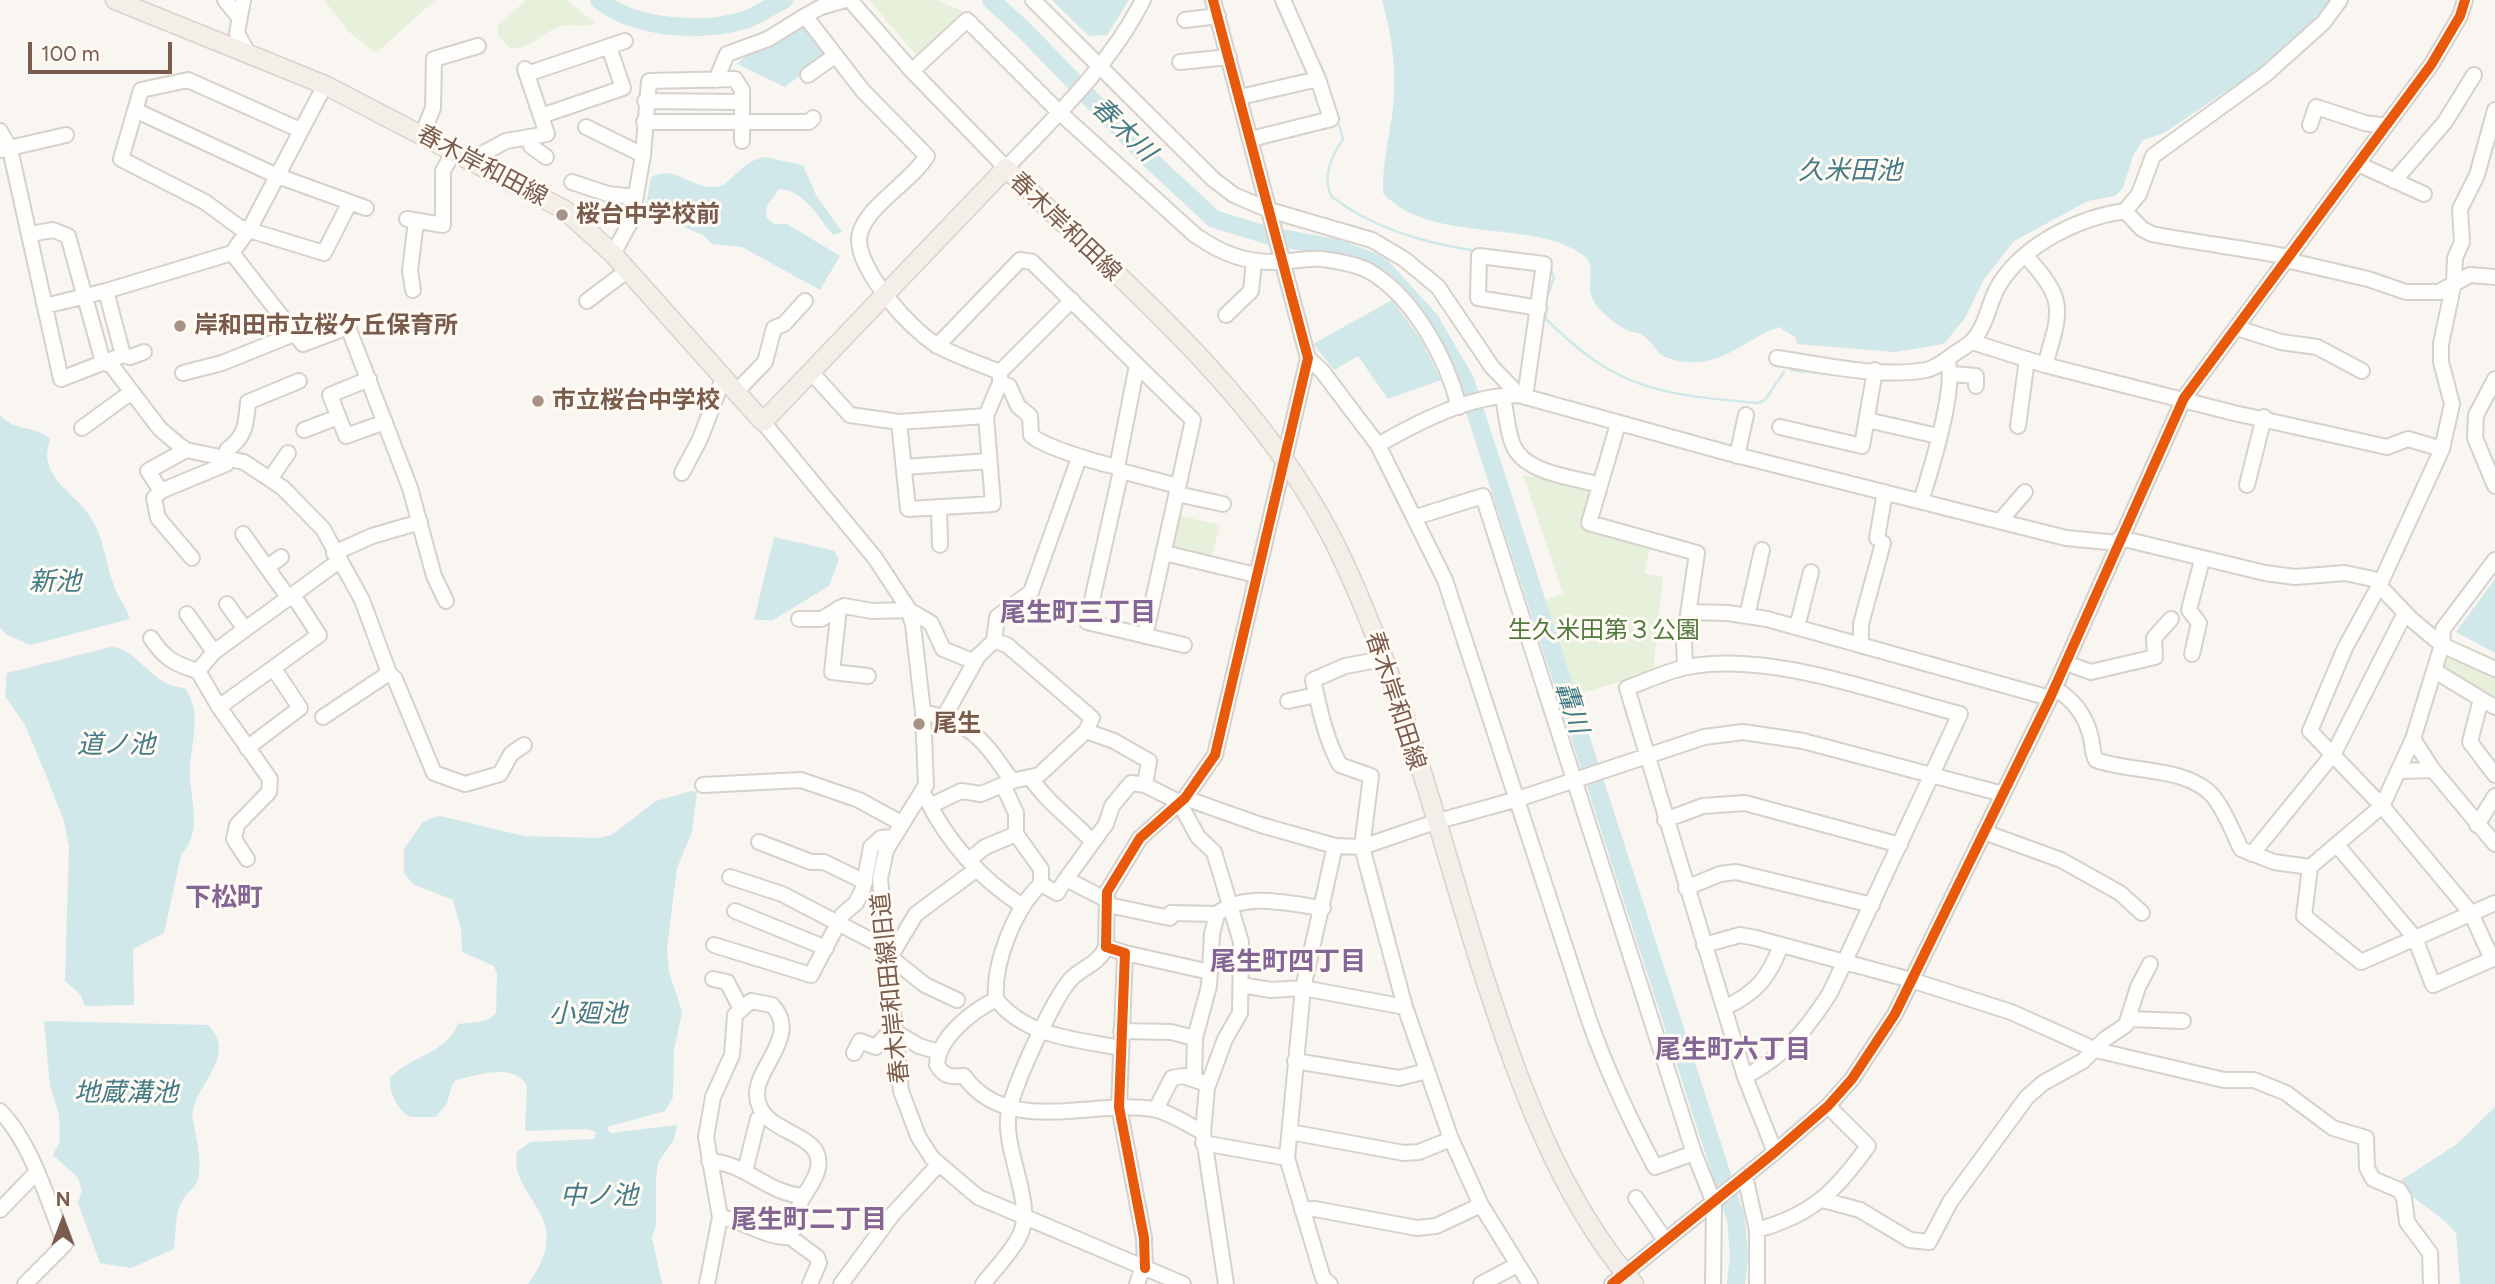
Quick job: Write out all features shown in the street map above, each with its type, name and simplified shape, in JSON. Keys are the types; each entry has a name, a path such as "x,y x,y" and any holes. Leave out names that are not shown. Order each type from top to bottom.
{"main road":[{"name":"春木岸和田線","path":"115,0 247,51 325,85 565,210 628,270 763,422 1006,168 1233,391 1315,506 1341,556 1383,659 1497,1016 1531,1111 1578,1202 1624,1281"}],"street":[{"path":"225,0 238,16"},
{"path":"243,0 237,33 247,51"},
{"path":"716,80 727,54 768,39 821,7 845,0"},
{"path":"850,0 912,71 1006,168 1088,80 1121,38 1143,0"},
{"path":"1033,0 1101,64 1214,180 1234,195 1269,210 1372,240 1404,259 1438,287 1492,367 1522,396"},
{"path":"983,1284 1019,1238 1025,1218 1007,1140 1010,1107 1040,1031 1071,979 1101,959 1106,947 1107,892 1140,838 1182,800 1214,755 1308,358 1213,0"},
{"path":"1251,139 1331,119 1318,79 1283,0"},
{"path":"1921,501 1938,436 1950,367 1972,342 1984,323 2000,284 2026,256 2051,238 2105,214 2125,211 2139,194 2153,156 2266,74 2324,22 2340,0"},
{"path":"1624,1281 1665,1240 1716,1201 1828,1106 1874,1049 1911,980 2052,693 2184,398 2431,65 2460,16 2465,0"},
{"path":"805,16 833,57 927,156 867,219 860,233 863,260 884,295 937,346 1000,377 1009,386 1018,405 1030,416 1031,435 1036,440 1068,450 1079,458 1223,504"},
{"path":"1185,20 1218,16"},
{"path":"912,71 967,20 1059,112 1195,235 1235,258 1283,262 1325,260 1366,269 1384,280 1417,319 1436,350 1454,387 1459,407"},
{"path":"471,160 506,141 547,134 526,71 625,41"},
{"path":"422,135 433,108 434,59 478,46"},
{"path":"541,116 623,88 609,47"},
{"path":"808,75 833,57"},
{"path":"1181,62 1229,57"},
{"path":"2394,181 2445,122 2474,75"},
{"path":"613,254 632,219 643,155 645,101 649,81 735,79 742,90 743,141"},
{"path":"1240,97 1318,79"},
{"path":"300,130 188,80 141,90 121,159 205,202 239,227 250,228 324,253 350,202"},
{"path":"45,306 106,291 232,253 250,228 275,175 325,85"},
{"path":"645,101 742,102"},
{"path":"2310,125 2316,107 2365,123 2386,126"},
{"path":"2337,845 2415,938 2433,985 2493,958 2472,913 2382,806 2310,731 2345,648 2380,584 2442,449 2452,404 2441,362 2441,344 2454,282 2455,258 2462,242 2460,209 2477,175 2495,110"},
{"path":"137,111 275,175 366,208"},
{"path":"644,122 809,122 813,118"},
{"path":"586,127 643,155"},
{"path":"0,131 30,234 61,379 123,355 130,357 144,352"},
{"path":"5,150 66,135"},
{"path":"529,137 531,146 546,157"},
{"path":"413,290 410,271 411,220 443,225 443,172 454,151"},
{"path":"2358,164 2424,194"},
{"path":"572,182 608,194 635,197"},
{"path":"2125,211 2142,229 2152,234 2226,249 2244,248 2288,258 2406,292 2439,292 2470,275 2495,277"},
{"path":"30,234 53,230 68,236 103,362 112,366 160,429 186,450 226,456 244,462 271,479 323,529 366,610 389,673 395,679 434,773 465,784 500,774 511,754 524,746"},
{"path":"232,253 303,344 348,327 420,522 434,576 446,601"},
{"path":"1522,396 1539,308 1544,264 1479,256 1478,298 1539,308"},
{"path":"2026,256 2053,288 2059,310 2045,365"},
{"path":"937,346 1020,260 1032,262 1193,420 1145,636"},
{"path":"1226,315 1251,291 1254,261"},
{"path":"587,301 628,270"},
{"path":"106,291 123,355"},
{"path":"899,422 908,509 993,504 986,416 1000,377 1072,300"},
{"path":"736,392 765,362 774,328 783,324 805,301"},
{"path":"2237,328 2281,342 2317,347 2362,371"},
{"path":"183,373 222,363 294,334"},
{"path":"1972,342 2045,365 2184,398 2234,413 2264,417 2310,432 2387,447 2408,439 2442,449"},
{"path":"1308,358 1322,371 1378,445 1445,580 1603,1060 1629,1118 1655,1167 1694,1153"},
{"path":"1777,358 1875,370 1928,370 1950,367 1976,376 1976,386"},
{"path":"2018,426 2027,359"},
{"path":"1137,365 1119,469 1087,622 1184,645"},
{"path":"1780,427 1862,446 1875,370"},
{"path":"811,372 850,415 899,422 986,416"},
{"path":"369,379 330,395 338,417 346,436 385,422"},
{"path":"682,473 700,439 723,379"},
{"path":"2494,478 2475,438 2476,415 2495,379"},
{"path":"192,558 158,518 154,498 161,491 226,464 227,450 241,440 246,427 248,402 299,381"},
{"path":"82,428 130,393"},
{"path":"1503,396 1514,446 1522,459 1532,466 1600,485"},
{"path":"1378,445 1479,400 1522,396 1737,456 2066,538 2119,540 2295,576 2359,575 2380,584 2405,613 2442,645 2495,669"},
{"path":"1737,456 1746,415"},
{"path":"304,430 338,417"},
{"path":"2247,485 2264,417"},
{"path":"1867,419 1938,436"},
{"path":"763,422 864,545 909,610 918,657 923,712 926,779 923,791 950,841 1000,891 1021,905"},
{"path":"1618,424 1589,523 1698,554 1684,642 1685,667"},
{"path":"161,491 148,471 186,450"},
{"path":"271,479 288,453"},
{"path":"944,717 975,662 994,640 997,617 1031,592 1079,458"},
{"path":"904,467 989,460"},
{"path":"1861,645 1861,624 1880,540 1885,492"},
{"path":"2000,521 2025,492"},
{"path":"1416,517 1483,496 1577,779 1694,1153 1716,1201 1713,1284"},
{"path":"939,508 940,545"},
{"path":"198,671 214,653 337,557 372,536 420,522"},
{"path":"219,707 319,635 297,601 288,597 243,534"},
{"path":"1747,616 1762,550"},
{"path":"1164,553 1256,575"},
{"path":"268,567 281,557"},
{"path":"2192,654 2199,623 2189,610 2202,559"},
{"path":"2495,560 2443,629 2435,671 2413,739 2382,806 2310,867 2304,916 2361,962 2495,903"},
{"path":"1797,627 1811,572"},
{"path":"227,604 245,629"},
{"path":"799,619 821,619 844,606 872,611 909,610 931,623 943,649 975,662"},
{"path":"839,608 832,672 868,676"},
{"path":"1688,612 1747,616 2066,695 2087,724 2096,760 2155,772 2198,785 2212,795 2241,849 2310,867"},
{"path":"2252,854 2334,753 2405,613"},
{"path":"187,614 214,653"},
{"path":"2066,663 2091,672 2155,657 2154,638 2171,619"},
{"path":"151,638 163,657 174,664 198,671 219,707 270,779 270,792 237,825 234,839 247,859"},
{"path":"930,806 961,791 981,794 1047,769 1086,730 1092,718 1007,645 994,640"},
{"path":"1383,659 1345,666 1313,680 1325,732 1340,765 1371,776 1362,846 1405,1007 1451,1139 1481,1205 1531,1284"},
{"path":"1745,1077 1790,1048 1830,993 1960,714 1792,670 1746,664 1685,667 1626,688 1745,1077 1775,1152"},
{"path":"247,748 300,708 274,669"},
{"path":"2435,671 2495,706"},
{"path":"323,716 389,673"},
{"path":"1288,701 1317,695"},
{"path":"2481,699 2470,742 2495,775"},
{"path":"923,712 944,717 981,737 1008,784 1016,813 1016,834 1041,869 1041,884 1021,905 1001,963 996,999"},
{"path":"1086,730 1114,741 1149,761 1145,785"},
{"path":"1041,884 1057,893 1106,824 1112,806 1131,783 1145,785 1182,800 1335,846 1362,846 1518,799 1703,737 1743,732 1803,741 2003,794"},
{"path":"2413,739 2433,770 2495,844"},
{"path":"2399,771 2433,770"},
{"path":"1030,777 1042,796 1055,803 1093,842"},
{"path":"703,785 801,780 859,800 901,823"},
{"name":"春木岸和田線旧道","path":"923,791 886,850 880,879 903,1102 918,1136 938,1165 978,1197 1183,1284"},
{"path":"2477,825 2495,796"},
{"path":"1182,800 1198,837 1214,852 1241,942 1240,1013 1208,1086 1203,1138 1226,1284"},
{"path":"1665,820 1703,806 1745,803 1900,845"},
{"path":"1984,832 2061,860 2120,893 2142,913"},
{"path":"887,955 916,914 973,865 985,846 1016,834"},
{"path":"714,945 811,975 843,914 856,903 865,882 871,847 881,838 893,837"},
{"path":"759,842 811,862 824,862 865,882"},
{"path":"1330,1284 1323,1278 1287,1158 1303,988 1335,846"},
{"path":"1686,888 1720,874 1736,872 1872,905"},
{"path":"730,877 782,894 840,923 925,985 957,1000"},
{"path":"1066,879 1107,902 1170,918 1171,913 1217,914"},
{"path":"1194,1078 1195,1038 1210,972 1212,934 1217,914 1229,904 1266,901 1323,908"},
{"path":"735,911 826,948"},
{"path":"1704,945 1740,935 1780,945 1911,980 1960,998 2011,1012 2096,1050 2224,1080 2253,1080 2286,1093 2333,1128 2366,1139 2367,1168 2373,1178 2399,1190 2404,1198 2407,1222 2430,1253 2431,1284"},
{"path":"1724,1008 1746,998 1763,983 1780,945"},
{"path":"1106,947 1210,972"},
{"path":"1125,953 1119,1107 1144,1238 1144,1268 1137,1284"},
{"path":"1823,1200 1827,1204 1860,1210 1910,1240 1928,1242 1950,1202 2027,1097 2096,1050 2126,1025 2150,964"},
{"path":"713,979 727,982 740,1007"},
{"path":"1241,985 1271,990 1303,988 1405,1007"},
{"path":"996,999 1020,1021 1040,1031 1120,1048"},
{"path":"996,999 970,1015 939,1052 937,1065 941,1073 950,1077 964,1076 977,1092 1010,1107 1066,1112 1119,1107 1156,1109 1203,1138 1287,1158"},
{"path":"707,1284 720,1217 709,1161 708,1119 713,1097 732,1055 735,1015 740,1007 751,1000 772,1004 780,1019 776,1053 758,1086 757,1094 763,1116 805,1140 815,1150 818,1169 799,1206 795,1230 790,1237"},
{"path":"2128,1019 2163,1014 2183,1021"},
{"path":"854,1054 860,1041 876,1047 894,1028 919,1046 939,1052"},
{"path":"1121,1031 1171,1032 1195,1038"},
{"path":"1295,1061 1399,1078 1427,1071"},
{"path":"1156,1109 1172,1078 1194,1078 1208,1086"},
{"path":"1757,1230 1778,1224 1823,1200 1868,1146 1828,1106"},
{"path":"746,1171 758,1119 763,1116"},
{"path":"3,1120 37,1172 65,1244 25,1284"},
{"path":"1290,1132 1404,1153 1419,1152 1451,1139"},
{"path":"709,1161 722,1162 746,1171 768,1187 804,1196"},
{"path":"841,1284 893,1214 938,1165"},
{"path":"0,1210 37,1172"},
{"path":"1745,1177 1757,1230 1757,1284"},
{"path":"1636,1198 1665,1240"},
{"path":"1302,1210 1315,1209 1416,1228 1436,1226 1481,1205"},
{"path":"720,1217 741,1220 782,1237 790,1237 817,1257 819,1263 815,1282"},
{"path":"1481,1284 1517,1265"}],"green space":[{"path":"324,0 435,0 376,53 349,32"},
{"path":"526,0 567,0 595,23 561,26 529,44 510,48 498,36 498,26"},
{"path":"869,0 937,0 966,13 916,55"},
{"name":"生久米田第３公園","path":"1523,475 1599,490 1585,525 1652,541 1644,573 1663,577 1653,672 1568,697 1538,602 1563,594"},
{"path":"1177,515 1220,525 1211,560 1174,552 1170,546"},
{"path":"2446,652 2495,673 2495,698 2442,669"}],"water":[{"path":"1052,0 1129,0 1107,35 1089,36"},
{"name":"久米田池","path":"1382,0 2332,0 2276,58 2164,133 2143,140 2133,156 2123,188 2115,196 2088,201 2014,241 1984,279 1965,318 1944,344 1895,352 1797,344 1795,337 1779,327 1716,359 1688,362 1662,355 1644,336 1629,331 1601,311 1591,295 1591,268 1583,255 1562,244 1538,237 1454,226 1427,219 1403,209 1383,193 1393,107 1394,67"},
{"path":"798,27 806,28 825,56 785,87 737,64 747,54"},
{"path":"764,157 803,165 816,195 842,232 833,235 803,199 788,191 779,189 767,206 766,217 774,224 787,224 840,256 820,290 742,247 712,244 703,235 676,224 662,214 650,211 646,205 651,177 668,173 705,186 720,186 747,164"},
{"path":"1392,300 1422,341 1441,380 1388,399 1358,356 1334,370 1313,344"},
{"name":"新池","path":"0,415 12,424 50,438 48,464 57,480 94,523 114,586 130,619 30,645 6,634 0,627"},
{"path":"774,537 834,551 839,560 829,586 773,620 754,620"},
{"path":"2495,579 2495,653 2456,632"},
{"name":"道ノ池","path":"111,647 129,653 162,681 185,688 190,697 195,716 190,767 194,824 188,845 181,855 164,933 133,949 134,1005 85,1006 80,994 65,981 69,846 64,821 25,725 5,696 7,673"},
{"name":"小廻池","path":"691,791 697,792 692,832 677,868 667,949 669,972 682,1012 674,1050 673,1097 665,1111 607,1127 610,1133 677,1125 674,1139 658,1163 656,1178 656,1226 652,1237 662,1284 528,1284 542,1260 547,1241 545,1224 517,1168 517,1152 530,1142 594,1139 596,1132 587,1129 525,1131 527,1086 514,1074 505,1072 485,1073 456,1080 447,1103 436,1117 411,1117 398,1106 390,1078 408,1064 445,1043 458,1024 485,1021 496,1014 497,974 494,966 462,952 461,929 453,900 413,884 404,873 404,849 422,823 440,816 524,836 600,838 613,834 656,801"},
{"name":"地蔵溝池","path":"44,1021 208,1025 217,1037 219,1049 216,1061 194,1108 198,1179 180,1206 174,1249 131,1268 100,1263 78,1203 82,1190 78,1178 53,1155 60,1141 59,1114 50,1086"},
{"path":"2495,1107 2495,1284 2460,1284 2456,1233 2397,1183 2457,1144"}],"waterway":[{"name":"春木川","path":"599,0 631,17 669,26 689,27 745,20 784,0"},
{"name":"轟川","path":"991,0 1024,30 1145,155 1214,219 1270,236 1336,248 1380,265 1430,320 1465,380 1736,1219 1739,1256 1736,1284"},
{"path":"1337,118 1343,139 1328,174 1332,197 1383,226 1420,239 1478,251"},
{"path":"1549,264 1554,278 1546,299 1546,319 1572,343 1619,375 1642,385 1667,391 1757,403 1765,400 1784,372"},
{"path":"1954,364 1966,354"},
{"path":"1791,370 1864,378"}],"cycle path":[{"path":"1145,1268 1144,1238 1119,1107 1125,953 1106,947 1107,892 1140,838 1185,798 1215,755 1308,358 1213,0"},
{"path":"1612,1284 1775,1152 1828,1106 1852,1079 1895,1014 2050,698 2184,398 2431,65 2460,16 2465,0"}],"place":[{"name":"桜台中学校前","path":"562,215"},
{"name":"岸和田市立桜ケ丘保育所","path":"180,326"},
{"name":"市立桜台中学校","path":"538,401"},
{"name":"尾生","path":"919,724"}],"district":[{"name":"尾生町三丁目","path":"1078,613"},
{"name":"下松町","path":"224,898"},
{"name":"尾生町四丁目","path":"1288,962"},
{"name":"尾生町六丁目","path":"1733,1050"},
{"name":"尾生町二丁目","path":"809,1220"}],"water label":[{"name":"中ノ池","path":"599,1196"}]}
